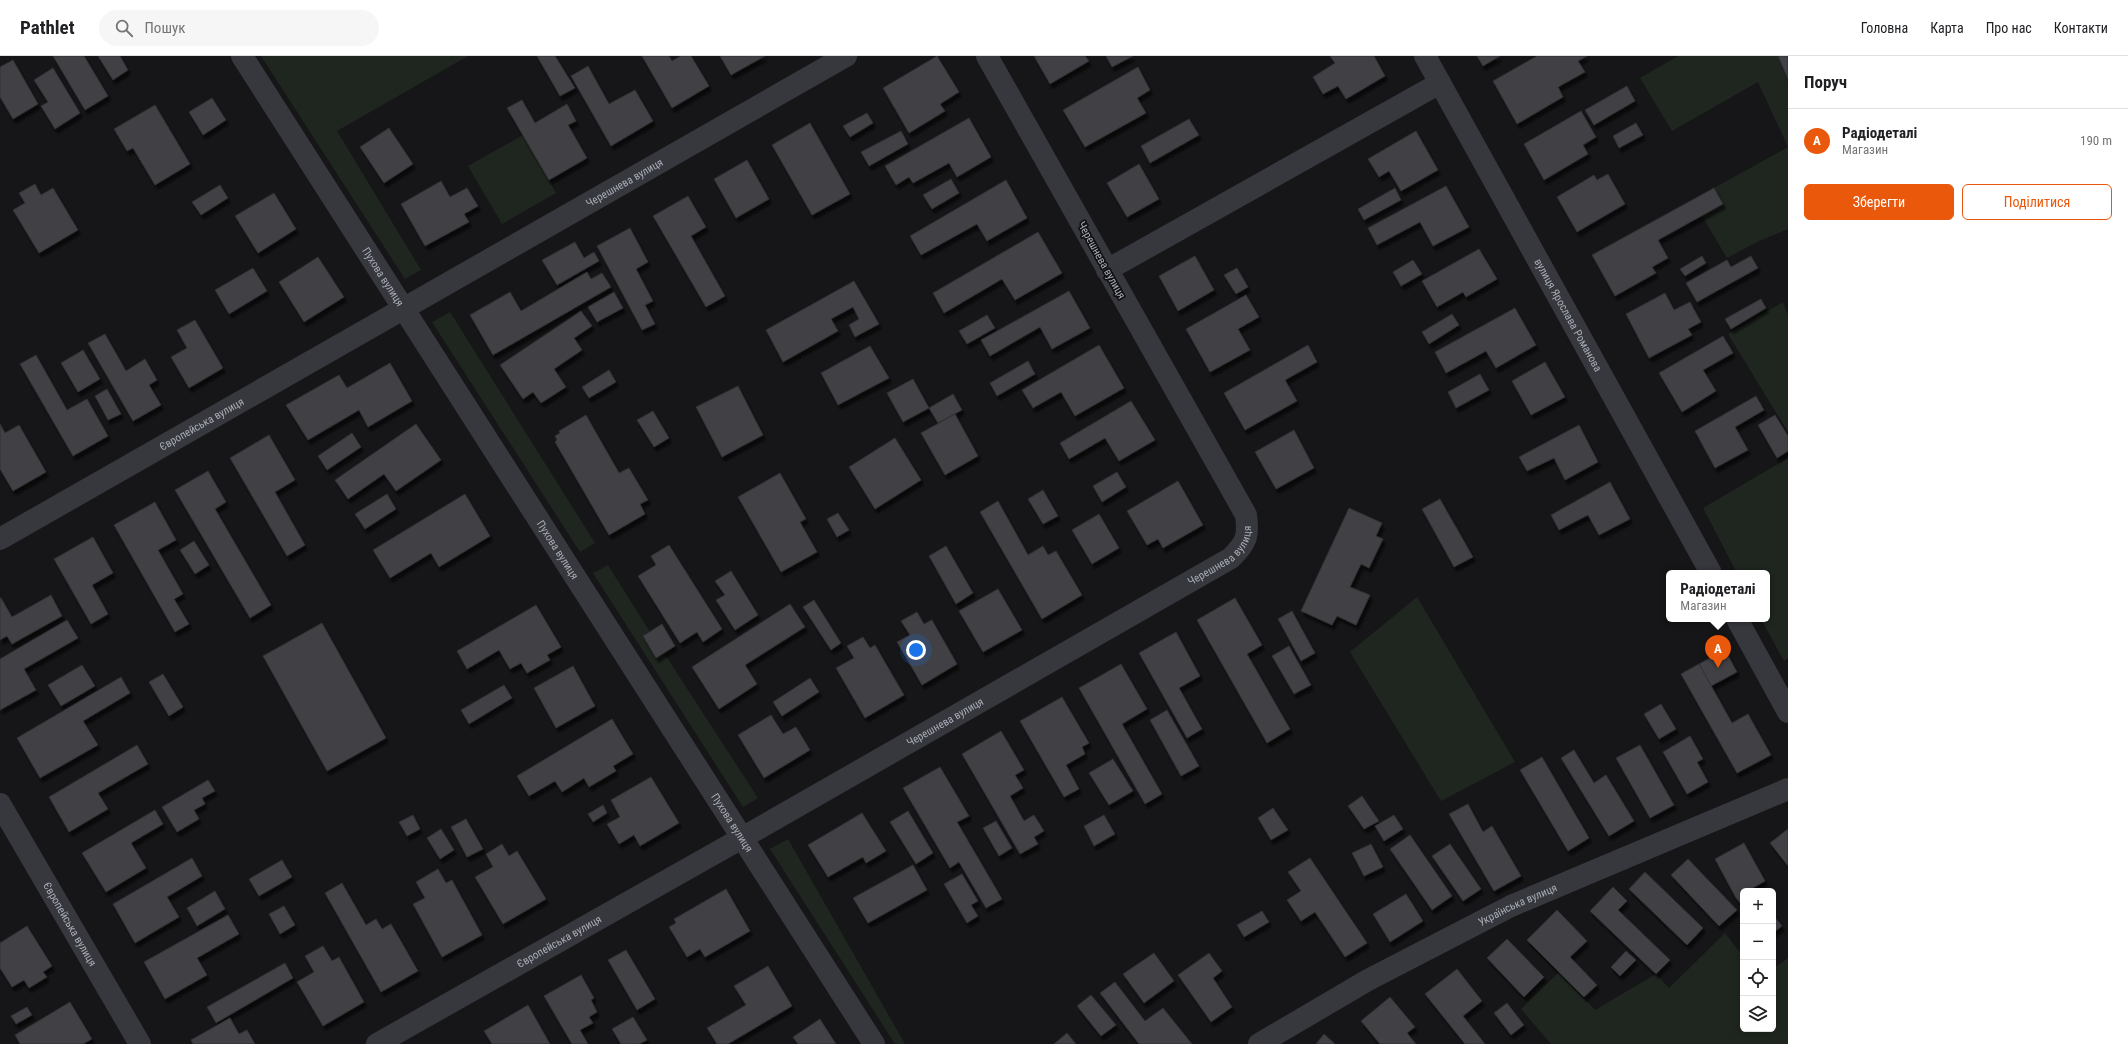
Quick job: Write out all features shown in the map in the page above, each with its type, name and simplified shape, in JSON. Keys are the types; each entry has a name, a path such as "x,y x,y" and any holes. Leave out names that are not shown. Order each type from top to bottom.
{"street":[{"name":"Пухова вулиця","path":"242,56 874,1044"},
{"name":"Черешнева вулиця","path":"403,308 846,56"},
{"name":"Черешнева вулиця","path":"742,838 1231,558 1245,544 1248,529 1246,516 987,56"},
{"name":"вулиця Ярослава Романова","path":"1425,56 1709,570"},
{"path":"1107,270 1440,83"},
{"name":"Європейська вулиця","path":"0,539 403,308"},
{"path":"1739,622 1788,712"},
{"name":"Українська вулиця","path":"1259,1044 1368,980 1511,906 1788,789"},
{"name":"Європейська вулиця","path":"0,804 140,1044"},
{"name":"Європейська вулиця","path":"377,1044 742,838"}],"shaded area":[{"path":"261,56 468,56 337,131 421,270 405,279"},
{"path":"1678,56 1788,56 1788,147 1758,82 1672,131 1640,78"},
{"path":"523,135 556,193 502,224 468,166"},
{"path":"1788,147 1788,229 1757,242 1727,258 1702,216 1723,204 1714,188"},
{"path":"1783,302 1788,315 1788,432 1728,334"},
{"path":"450,312 595,543 580,552 432,322"},
{"path":"1788,458 1788,658 1784,661 1763,622 1770,622 1770,570 1735,570 1703,508"},
{"path":"608,565 650,632 643,637 656,658 664,653 758,798 743,807 593,573"},
{"path":"1417,597 1515,762 1441,801 1350,652"},
{"path":"788,839 905,1044 895,1044 770,849"},
{"path":"1725,933 1740,952 1740,1032 1776,1032 1776,967 1788,958 1788,1044 1551,1044 1521,1009 1559,972 1595,1010 1656,974 1669,988"}],"building":[{"path":"53,56 84,56 108,96 85,110"},
{"path":"98,56 120,56 128,70 113,80"},
{"path":"537,56 555,56 575,88 560,96"},
{"path":"642,56 669,56 672,61 681,56 691,56 709,86 672,108"},
{"path":"720,56 765,56 731,75"},
{"path":"937,56 959,92 940,104 945,111 909,133 883,88"},
{"path":"1034,56 1085,56 1089,61 1050,84"},
{"path":"1106,56 1133,56 1112,67"},
{"path":"1330,56 1374,56 1385,76 1346,99 1338,86 1323,94 1313,77 1335,63"},
{"path":"1477,56 1500,56 1483,66"},
{"path":"1537,56 1587,56 1578,61 1585,72 1558,87 1563,97 1517,124 1493,81"},
{"path":"1778,56 1788,56 1788,79"},
{"path":"13,60 38,104 13,119 0,97 0,67"},
{"path":"588,66 609,104 635,90 653,121 611,146 571,76"},
{"path":"1138,67 1150,90 1137,98 1146,113 1085,147 1063,110"},
{"path":"53,68 80,113 55,129 41,106 48,102 34,80"},
{"path":"1627,86 1635,101 1594,125 1585,110"},
{"path":"212,98 226,120 203,135 189,112"},
{"path":"522,100 535,123 567,104 576,121 568,125 587,158 549,180 507,108"},
{"path":"155,105 190,164 155,185 133,148 127,151 114,129"},
{"path":"1581,111 1596,137 1583,145 1588,154 1544,180 1524,144"},
{"path":"867,113 873,123 850,137 843,126"},
{"path":"969,118 991,157 957,177 949,163 913,183 909,177 896,185 885,166"},
{"path":"1189,119 1199,135 1150,163 1141,146"},
{"path":"810,123 850,194 812,215 772,145"},
{"path":"1636,123 1643,135 1619,148 1613,136"},
{"path":"389,128 413,164 384,183 360,147"},
{"path":"901,131 908,144 869,166 861,152"},
{"path":"1416,131 1438,170 1401,191 1389,171 1379,177 1368,159"},
{"path":"747,160 769,199 736,218 714,179"},
{"path":"1139,164 1159,199 1127,217 1107,183"},
{"path":"1608,174 1625,204 1577,232 1557,197 1594,175 1597,180"},
{"path":"951,179 959,193 932,209 923,195"},
{"path":"1006,180 1027,218 987,241 977,224 921,255 910,236"},
{"path":"441,181 450,197 467,188 478,206 464,214 469,222 425,246 401,204"},
{"path":"35,184 41,195 53,188 78,230 39,253 13,210 25,203 19,193"},
{"path":"220,185 228,198 201,215 192,202"},
{"path":"1446,186 1469,227 1433,246 1420,222 1377,245 1368,228"},
{"path":"1395,188 1401,200 1364,220 1358,209"},
{"path":"1714,188 1723,204 1658,240 1668,258 1652,267 1656,273 1615,296 1592,255"},
{"path":"274,193 296,229 258,253 235,216"},
{"path":"688,196 706,227 691,236 725,296 706,307 653,216"},
{"path":"630,228 648,262 636,269 653,301 645,305 655,324 642,330 597,246"},
{"path":"1038,232 1062,273 1015,300 1002,279 944,313 933,293"},
{"path":"575,242 584,258 594,252 599,261 557,285 542,260"},
{"path":"1479,249 1497,279 1466,297 1463,292 1437,307 1422,281"},
{"path":"1195,256 1214,290 1178,311 1159,276"},
{"path":"1702,256 1706,263 1685,276 1680,269"},
{"path":"1751,256 1758,268 1697,302 1686,283 1727,260 1731,267"},
{"path":"318,257 344,297 304,322 279,282"},
{"path":"1413,260 1422,274 1401,286 1393,272"},
{"path":"253,268 267,291 229,314 215,290"},
{"path":"1237,268 1248,287 1236,294 1224,275"},
{"path":"587,272 591,279 602,273 611,287 493,355 470,315 510,292 521,311"},
{"path":"854,281 879,324 855,337 849,325 859,319 853,307 831,319 838,331 783,362 766,330"},
{"path":"1069,291 1090,328 1052,349 1040,327 990,356 981,340"},
{"path":"614,292 623,308 597,322 588,307"},
{"path":"1665,293 1674,310 1690,302 1701,322 1688,329 1692,335 1649,358 1626,314"},
{"path":"1246,295 1259,317 1238,329 1250,350 1210,372 1186,329"},
{"path":"1761,299 1766,308 1731,329 1725,319"},
{"path":"1515,308 1536,345 1496,368 1486,351 1446,373 1435,352"},
{"path":"581,311 592,326 574,338 582,350 554,369 566,387 541,403 533,392 523,399 500,365"},
{"path":"1452,314 1459,325 1429,344 1422,332"},
{"path":"987,315 995,328 967,344 959,331"},
{"path":"195,320 223,368 189,388 171,357 187,348 177,330"},
{"path":"105,334 126,371 145,359 157,380 149,385 161,405 133,421 88,343"},
{"path":"1723,336 1733,353 1703,370 1716,391 1682,412 1659,373"},
{"path":"1099,345 1124,388 1075,416 1061,392 1033,408 1022,390"},
{"path":"1308,345 1317,362 1285,380 1297,401 1245,430 1224,393"},
{"path":"870,346 889,378 838,405 821,373"},
{"path":"83,350 100,379 78,392 61,363"},
{"path":"36,355 67,410 87,399 108,436 73,456 20,364"},
{"path":"1028,361 1035,374 997,396 990,383"},
{"path":"1545,362 1565,397 1531,415 1512,381"},
{"path":"390,363 412,401 368,427 359,410 308,440 286,405 339,375 347,388"},
{"path":"609,370 616,382 589,398 582,387"},
{"path":"1480,374 1489,390 1456,408 1448,392"},
{"path":"913,379 929,408 903,422 887,393"},
{"path":"738,386 763,435 722,457 696,407"},
{"path":"107,389 121,414 108,420 95,396"},
{"path":"953,394 962,410 938,423 929,408"},
{"path":"1756,396 1764,410 1735,427 1748,450 1715,468 1695,431"},
{"path":"1131,401 1155,440 1119,461 1105,438 1069,459 1060,443"},
{"path":"653,411 669,438 654,447 637,420"},
{"path":"955,414 978,456 945,475 921,433"},
{"path":"586,415 619,473 629,468 648,500 640,504 645,514 609,535 555,442 557,440 555,436 560,433 559,431"},
{"path":"1775,415 1788,436 1788,451 1777,458 1758,425"},
{"path":"0,424 5,433 19,425 46,472 13,491 0,469"},
{"path":"416,424 441,460 396,491 384,474 348,499 335,480"},
{"path":"1579,425 1598,462 1565,480 1554,458 1527,471 1519,457"},
{"path":"1294,430 1314,468 1276,489 1255,452"},
{"path":"352,433 361,447 327,470 318,456"},
{"path":"269,435 295,480 275,492 305,545 287,556 230,458"},
{"path":"895,438 921,480 875,509 849,467"},
{"path":"208,471 226,502 215,509 271,605 250,618 175,490"},
{"path":"1117,472 1126,487 1102,502 1093,486"},
{"path":"780,473 806,519 800,522 817,552 781,572 738,497"},
{"path":"1178,481 1203,525 1163,548 1158,539 1147,545 1127,511"},
{"path":"1610,482 1630,519 1599,535 1588,515 1559,530 1551,515"},
{"path":"1043,490 1058,516 1043,524 1028,499"},
{"path":"387,494 396,509 365,529 355,514"},
{"path":"465,494 490,536 439,567 431,553 390,578 373,550"},
{"path":"1440,499 1473,557 1454,567 1422,509"},
{"path":"998,501 1028,555 1043,546 1048,555 1056,551 1082,595 1042,619 980,512"},
{"path":"155,502 176,540 158,550 183,594 174,599 189,624 175,632 114,525"},
{"path":"1349,508 1382,523 1376,536 1383,539 1369,568 1361,564 1350,587 1370,595 1356,625 1337,616 1332,625 1301,611"},
{"path":"838,513 849,530 837,537 827,519"},
{"path":"1099,514 1119,548 1092,564 1072,530"},
{"path":"93,537 113,573 92,585 108,614 91,624 54,559"},
{"path":"194,541 209,565 195,574 180,550"},
{"path":"669,545 722,629 703,642 697,632 680,643 638,576 656,565 651,556"},
{"path":"946,546 973,593 956,604 929,556"},
{"path":"731,571 758,615 735,630 716,600 725,595 715,581"},
{"path":"998,589 1022,630 983,652 959,611"},
{"path":"51,595 62,616 12,644 7,636 0,640 0,598 12,617"},
{"path":"1235,598 1262,645 1247,654 1290,729 1267,743 1197,620"},
{"path":"814,600 841,643 831,650 803,607"},
{"path":"790,604 805,627 745,665 757,684 719,709 692,667"},
{"path":"536,605 561,647 547,655 550,660 527,673 521,663 510,669 499,650 467,669 457,651"},
{"path":"1292,611 1315,653 1301,661 1278,619"},
{"path":"917,612 924,624 932,620 957,664 922,685 897,642 910,635 901,621"},
{"path":"67,620 78,638 24,669 36,690 0,710 0,659"},
{"path":"322,623 386,738 327,771 263,656"},
{"path":"662,624 675,646 656,658 643,636"},
{"path":"1176,632 1200,676 1179,688 1202,729 1187,738 1139,653"},
{"path":"863,637 870,648 875,645 904,695 865,718 836,668 854,658 847,646"},
{"path":"1289,646 1311,685 1294,694 1272,656"},
{"path":"1725,650 1737,672 1711,686 1699,664"},
{"path":"1121,664 1147,709 1122,724 1162,794 1145,804 1079,688"},
{"path":"1699,664 1732,723 1748,714 1771,755 1737,773 1681,674"},
{"path":"82,665 95,686 61,706 48,685"},
{"path":"573,666 595,706 556,728 534,688"},
{"path":"163,674 183,707 169,716 149,682"},
{"path":"121,677 130,693 83,721 98,745 40,778 17,738"},
{"path":"810,678 819,692 782,716 773,702"},
{"path":"504,685 512,698 469,724 461,710"},
{"path":"1062,697 1089,743 1082,747 1085,754 1066,765 1079,789 1064,797 1020,721"},
{"path":"1661,704 1676,729 1659,739 1644,714"},
{"path":"1167,710 1199,766 1181,776 1150,720"},
{"path":"771,715 783,734 796,727 810,750 764,778 738,735"},
{"path":"612,719 633,754 613,766 616,771 589,787 584,778 562,792 555,781 529,796 517,776"},
{"path":"1001,731 1024,770 1015,775 1023,788 1010,796 1024,821 1034,815 1044,831 1034,837 1038,844 1020,854 962,754"},
{"path":"1690,736 1703,759 1697,762 1708,782 1687,794 1663,752"},
{"path":"137,745 148,764 98,793 108,809 69,832 49,797"},
{"path":"1640,745 1674,805 1650,818 1616,758"},
{"path":"1574,750 1594,783 1606,775 1634,821 1609,836 1561,758"},
{"path":"1542,757 1589,838 1568,851 1520,770"},
{"path":"1113,759 1133,791 1109,805 1089,773"},
{"path":"940,767 969,816 957,822 1002,899 986,908 959,862 950,868 903,788"},
{"path":"651,777 679,823 640,846 634,835 619,844 607,824 620,817 611,800"},
{"path":"208,780 215,791 202,798 205,804 194,810 199,819 177,832 162,807"},
{"path":"1362,796 1379,821 1364,829 1348,806"},
{"path":"1468,804 1483,832 1492,826 1521,876 1494,891 1449,814"},
{"path":"603,805 607,813 593,822 588,814"},
{"path":"1273,808 1288,830 1271,840 1258,818"},
{"path":"155,810 163,824 131,843 146,868 106,892 82,853"},
{"path":"908,811 933,853 916,864 890,822"},
{"path":"862,813 886,851 866,863 863,857 828,877 808,845"},
{"path":"413,815 420,829 407,836 399,822"},
{"path":"1104,815 1115,834 1094,846 1084,826"},
{"path":"1394,815 1403,829 1384,841 1375,826"},
{"path":"466,819 483,849 467,857 451,827"},
{"path":"996,821 1012,848 999,856 983,828"},
{"path":"441,829 454,850 440,859 427,838"},
{"path":"1788,829 1788,866 1770,843"},
{"path":"1410,835 1452,896 1432,910 1390,849"},
{"path":"1744,843 1765,881 1753,888 1740,888 1740,903 1715,859"},
{"path":"502,844 509,856 517,851 546,899 503,924 475,877 493,867 486,854"},
{"path":"1371,844 1383,867 1364,876 1352,853"},
{"path":"1450,844 1481,889 1463,901 1432,856"},
{"path":"192,858 202,876 167,897 179,917 135,943 113,904"},
{"path":"1310,858 1367,943 1345,957 1315,912 1301,921 1287,900 1301,891 1288,872"},
{"path":"1688,859 1737,910 1719,926 1671,875"},
{"path":"282,860 292,877 259,896 249,879"},
{"path":"913,865 927,890 868,923 853,898"},
{"path":"438,869 446,883 452,880 482,935 442,957 413,904 425,898 416,882"},
{"path":"1645,872 1703,928 1687,945 1629,889"},
{"path":"962,874 978,901 971,905 978,916 967,923 944,884"},
{"path":"342,883 366,925 376,919 382,929 391,924 418,971 381,992 325,893"},
{"path":"1613,887 1627,901 1618,910 1670,960 1656,974 1590,911"},
{"path":"726,889 750,931 705,957 700,949 687,957 669,927 676,923 674,919"},
{"path":"215,891 225,909 197,926 187,908"},
{"path":"1406,894 1423,921 1390,942 1373,914"},
{"path":"284,906 295,925 280,934 269,914"},
{"path":"1557,910 1587,941 1570,957 1597,985 1584,997 1527,940"},
{"path":"1262,911 1269,922 1244,937 1237,925"},
{"path":"228,915 239,934 197,958 207,975 165,999 144,962"},
{"path":"1776,919 1782,926 1776,931"},
{"path":"27,926 52,966 43,972 47,977 29,988 24,980 12,987 0,968 0,943"},
{"path":"1507,939 1544,977 1524,997 1487,958"},
{"path":"323,946 332,961 339,957 364,1002 323,1026 297,982 314,972 305,956"},
{"path":"626,950 655,999 637,1010 608,960"},
{"path":"1626,951 1636,960 1620,976 1611,967"},
{"path":"1154,953 1174,981 1144,1003 1123,974"},
{"path":"1209,953 1222,971 1213,978 1232,1007 1211,1022 1178,975"},
{"path":"285,963 293,978 216,1023 207,1007"},
{"path":"768,966 792,1006 728,1044 717,1044 707,1028 746,1005 734,986"},
{"path":"1457,969 1482,1001 1463,1016 1485,1044 1465,1044 1425,994"},
{"path":"581,975 594,998 591,1000 597,1012 589,1017 593,1023 580,1030 588,1044 572,1044 544,996"},
{"path":"1115,982 1145,1021 1163,1008 1192,1044 1139,1044 1100,993"},
{"path":"1091,995 1116,1025 1101,1036 1077,1006"},
{"path":"1390,997 1415,1027 1407,1033 1416,1044 1380,1044 1361,1021"},
{"path":"70,1002 92,1039 83,1044 20,1044 15,1035"},
{"path":"1507,1003 1524,1025 1511,1035 1494,1013"},
{"path":"528,1005 550,1044 492,1044 484,1031"},
{"path":"27,1007 32,1015 16,1024 11,1016"},
{"path":"633,1017 647,1040 639,1044 621,1044 612,1029"},
{"path":"230,1018 239,1034 247,1030 255,1044 193,1044 191,1040"},
{"path":"820,1019 836,1044 798,1044 793,1037"},
{"path":"1067,1033 1076,1044 1054,1044"},
{"path":"1324,1034 1335,1044 1316,1044"}],"place":[{"name":"Радіодеталі","path":"1718,668"}]}
